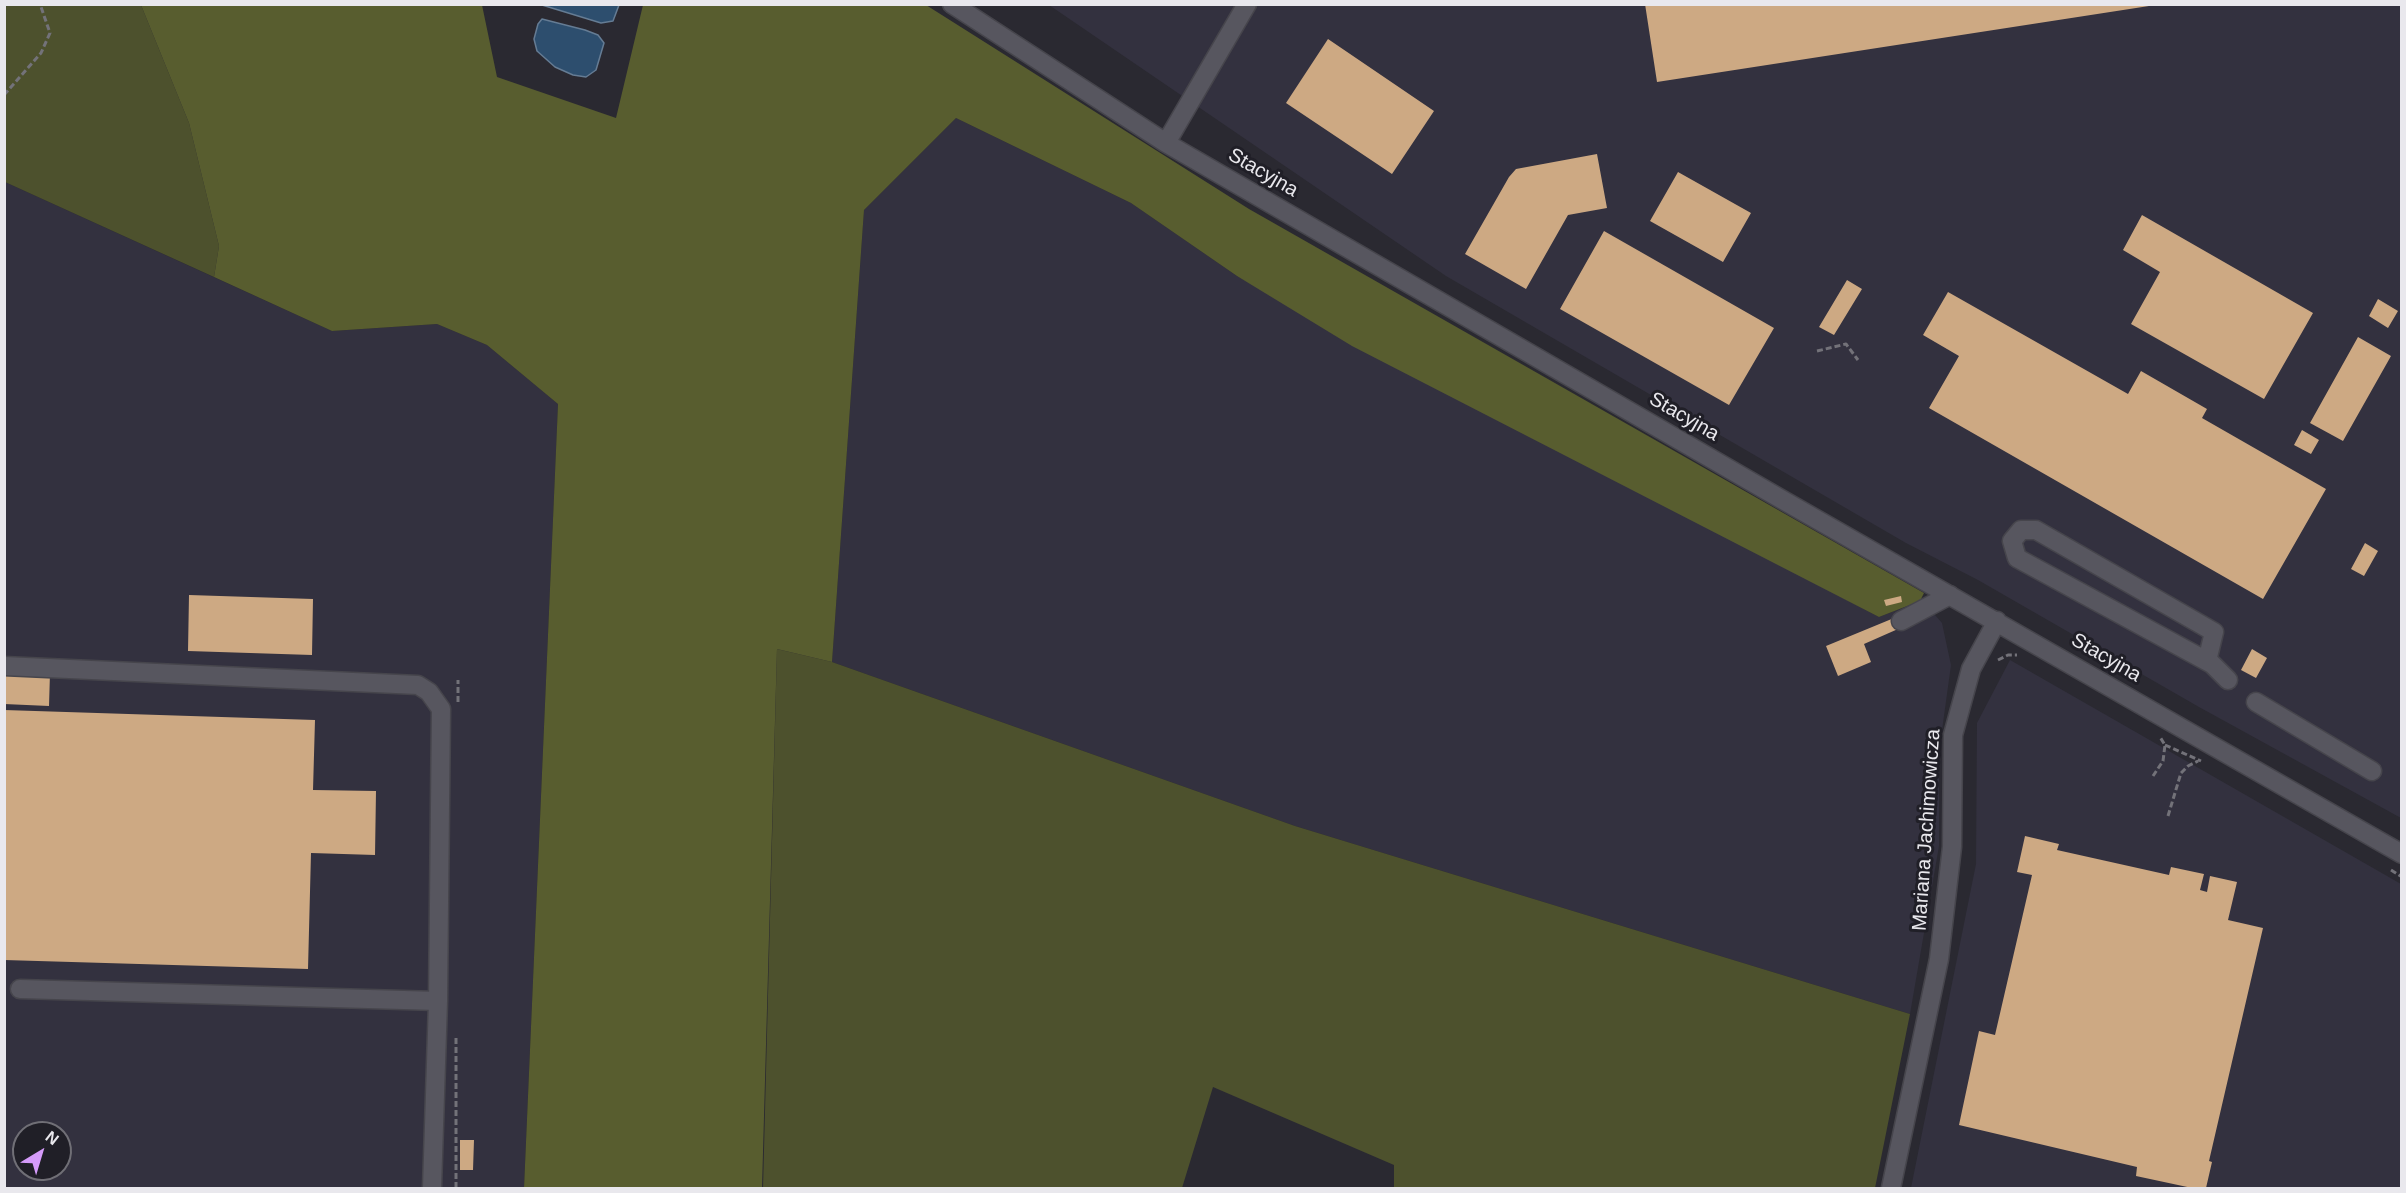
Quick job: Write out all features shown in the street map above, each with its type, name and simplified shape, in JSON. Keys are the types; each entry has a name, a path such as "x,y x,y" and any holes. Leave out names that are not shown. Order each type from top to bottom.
{"street":[{"name":"Stacyjna","path":"952,4 1166,143 2402,854"},
{"path":"1166,143 1246,4"},
{"path":"2207,661 2214,632 2036,530 2021,530 2012,541 2017,558 2207,661 2228,680"},
{"path":"1900,621 1950,594"},
{"name":"Mariana Jachimowicza","path":"1891,1188 1939,959 1952,847 1953,735 1971,669 1997,621"},
{"path":"4,666 418,685 429,692 441,709 438,1001 432,1188"},
{"path":"2256,702 2372,771"},
{"path":"20,989 438,1001"}],"path":[{"path":"4,95 41,53 50,33 40,4"},
{"path":"1817,351 1846,344 1858,360"},
{"path":"1991,666 2008,655 2020,655"},
{"path":"2153,776 2163,761 2165,745 2154,733"},
{"path":"2168,816 2181,773 2198,761"}],"shaded area":[{"path":"1049,5 2401,5 2401,818 2199,707 1978,580 1906,543 1446,276"},
{"path":"956,118 1131,203 1237,276 1879,617 1920,601 1928,607 1942,623 1951,665 1939,752 1939,846 1910,1014 1295,826 832,662 864,210"},
{"path":"5,182 332,331 437,324 487,345 558,404 524,1188 5,1188"},
{"path":"2010,660 2401,884 2401,1188 1911,1188 1976,864 1977,723"}],"green space":[{"path":"5,5 141,5 189,123 219,246 214,277 5,182"},
{"path":"141,5 482,5 497,77 616,118 643,5 926,5 1249,209 1924,593 1920,601 1879,617 1352,346 1237,276 1131,203 956,118 864,210 832,662 777,649 762,1188 524,1188 558,404 487,345 437,324 332,331 214,277 219,246 189,123"},
{"path":"777,649 832,662 1295,826 1910,1014 1875,1188 1394,1188 1394,1165 1213,1087 1182,1188 763,1188"}],"water":[{"path":"542,5 619,5 613,21 601,23"},
{"path":"542,19 598,35 604,43 596,70 586,77 573,75 555,67 537,51 534,39 538,24"}],"building":[{"path":"1645,4 2149,4 2149,6 1657,82"},
{"path":"1328,39 1434,111 1392,174 1286,103"},
{"path":"1597,154 1607,208 1568,215 1526,289 1465,254 1509,177 1516,169"},
{"path":"1678,172 1751,213 1723,262 1650,221"},
{"path":"2142,215 2313,313 2264,399 2131,324 2160,272 2123,250"},
{"path":"1604,231 1774,328 1729,405 1560,309"},
{"path":"1847,280 1862,289 1834,335 1819,327"},
{"path":"1948,292 2128,394 2141,371 2207,409 2202,418 2326,489 2263,599 1929,408 1959,356 1923,335"},
{"path":"2378,299 2398,311 2388,328 2369,316"},
{"path":"2358,337 2391,356 2343,441 2310,423"},
{"path":"2302,430 2319,440 2311,454 2294,445"},
{"path":"2365,543 2378,551 2364,576 2351,569"},
{"path":"189,595 313,599 312,655 188,651"},
{"path":"1901,596 1902,602 1886,606 1884,600"},
{"path":"1894,618 1898,629 1864,644 1871,662 1838,676 1826,646"},
{"path":"2252,649 2267,658 2256,678 2241,670"},
{"path":"4,672 50,673 49,706 4,704"},
{"path":"4,710 315,720 313,790 376,791 375,855 311,853 308,969 4,960"},
{"path":"2025,836 2059,844 2057,850 2169,875 2171,867 2204,874 2200,890 2207,892 2210,876 2237,882 2228,920 2263,928 2209,1161 2212,1162 2206,1188 2192,1188 2136,1176 2137,1167 1959,1125 1979,1031 1995,1035 2032,875 2017,872"},
{"path":"460,1140 474,1140 473,1170 460,1170"}]}
